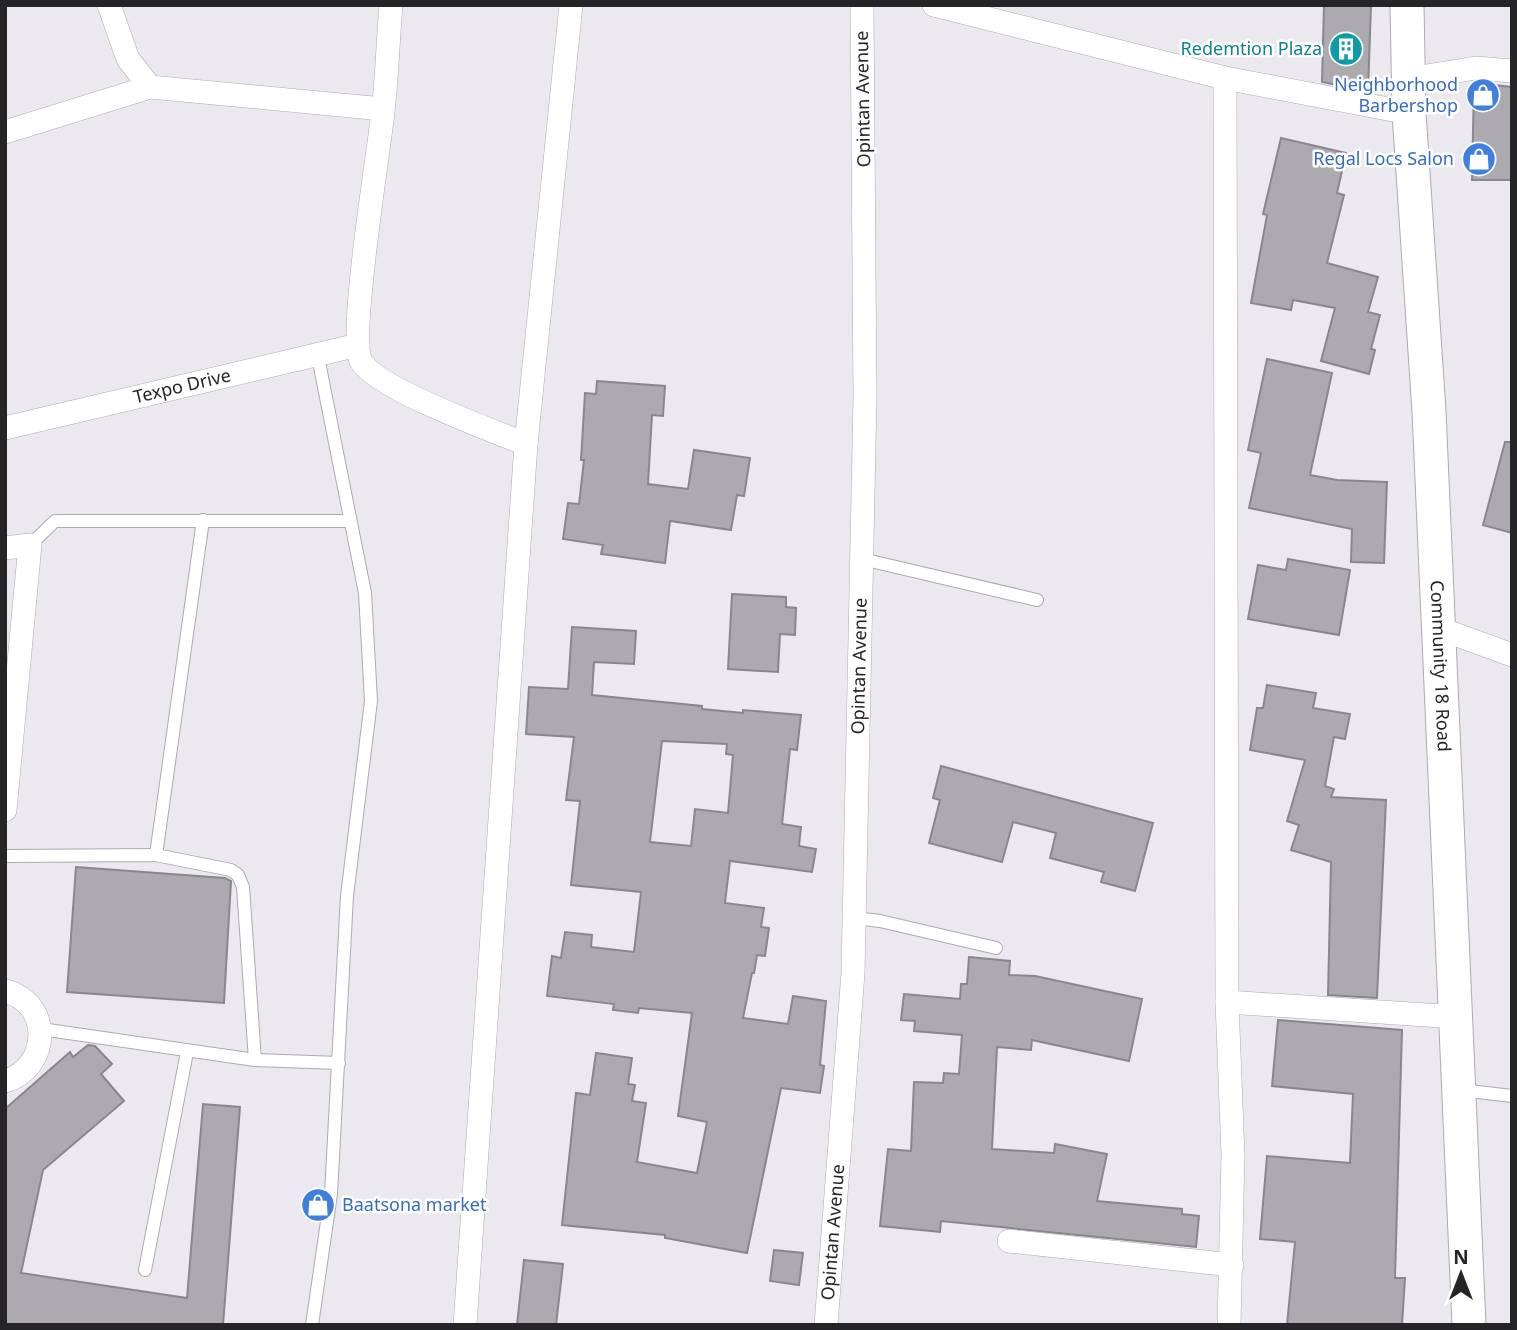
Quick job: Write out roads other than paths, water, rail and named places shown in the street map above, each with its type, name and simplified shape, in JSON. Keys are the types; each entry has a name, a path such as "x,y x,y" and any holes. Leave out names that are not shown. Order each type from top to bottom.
{"main road":[{"name":"Community 18 Road","path":"1407,5 1409,113 1429,411 1461,1090 1469,1325"}],"street":[{"path":"109,5 128,59 150,87"},
{"path":"391,5 383,110 358,345 360,361 373,374 449,413 526,444"},
{"path":"465,1325 526,444 571,5"},
{"name":"Opintan Avenue","path":"826,1325 853,973 862,559 862,5"},
{"path":"934,5 1225,78 1409,113"},
{"path":"1408,79 1476,68 1512,71"},
{"path":"1225,78 1227,1002 1233,1155 1229,1325"},
{"path":"5,132 150,87 383,110"},
{"name":"Texpo Drive","path":"5,428 317,352 358,345"},
{"path":"5,548 30,545 5,810"},
{"path":"1438,628 1512,655"},
{"path":"5,991 22,998 31,1007 41,1029 38,1053 32,1063 5,1081"},
{"path":"1227,1002 1457,1017"},
{"path":"1009,1241 1231,1265"}],"lane":[{"path":"312,1325 331,1194 347,896 371,701 365,593 317,352"},
{"path":"156,855 202,520"},
{"path":"30,545 55,521 350,521"},
{"path":"862,559 1037,600"},
{"path":"5,856 156,855 230,870 238,875 243,887 255,1060"},
{"path":"854,918 880,921 996,948"},
{"path":"41,1029 255,1060 340,1063"},
{"path":"145,1270 187,1052"},
{"path":"1461,1090 1512,1096"}],"place":[{"name":"Redemtion Plaza","path":"1346,49"},
{"name":"Neighborhood Barbershop","path":"1483,95"},
{"name":"Regal Locs Salon","path":"1479,159"},
{"name":"Baatsona market","path":"318,1205"}]}
